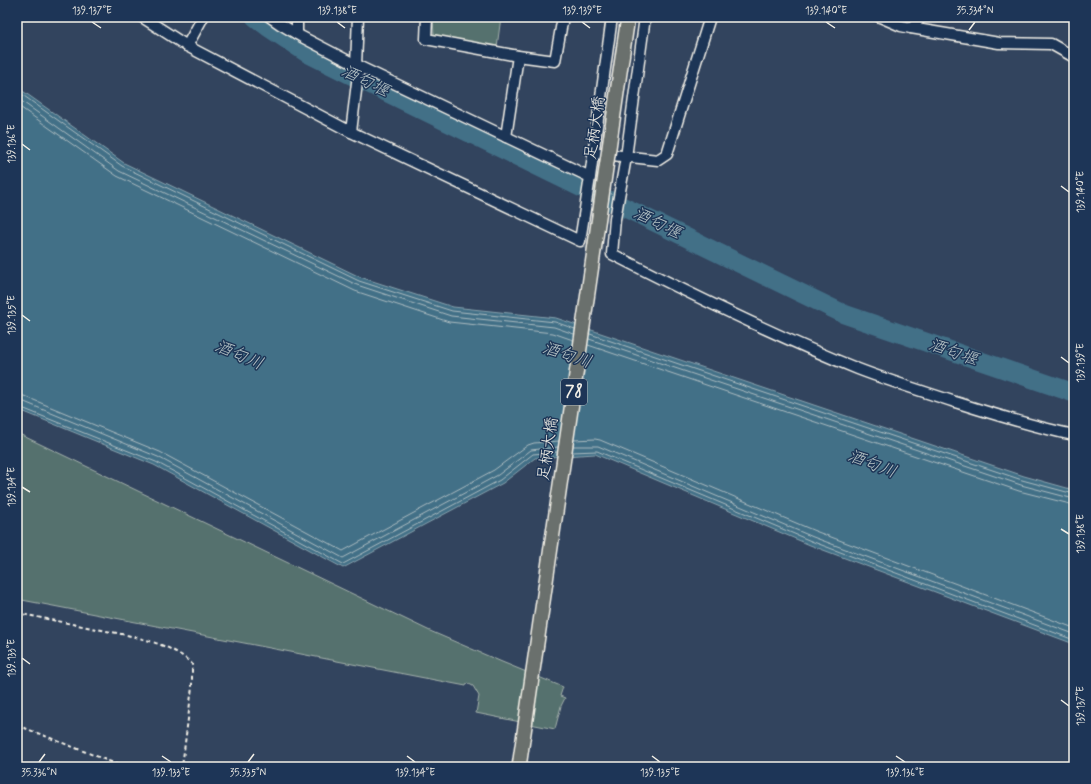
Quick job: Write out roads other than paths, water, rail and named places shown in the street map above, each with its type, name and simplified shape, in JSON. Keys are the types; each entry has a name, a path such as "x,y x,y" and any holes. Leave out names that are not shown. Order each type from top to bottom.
{"main road":[{"name":"足柄大橋","path":"519,767 628,17"}],"street":[{"path":"142,17 187,46 351,132 580,241 594,153 612,17"},
{"path":"187,46 203,17"},
{"path":"270,17 357,72 506,137 589,185"},
{"path":"297,17 297,34"},
{"path":"351,132 357,72 358,17"},
{"path":"427,17 426,39 518,56 555,61 563,17"},
{"path":"645,17 612,254 698,298 782,337 859,369 1000,416 1053,431 1074,435"},
{"path":"594,153 658,160 667,154 710,17"},
{"path":"880,17 901,26 910,28 999,43 1051,44 1074,57"},
{"path":"910,28 921,17"},
{"path":"506,137 518,56"}],"water":[{"name":"酒匂川","path":"17,87 124,163 360,277 453,307 556,318 1024,476 1074,490 1074,644 810,545 595,454 535,458 503,483 343,568 154,465 17,409"}],"waterway":[{"name":"酒匂堰","path":"255,17 307,53 582,188 844,314 1074,393"}],"tunnel":[{"path":"585,209 615,219"},
{"path":"580,241 612,254"}]}
